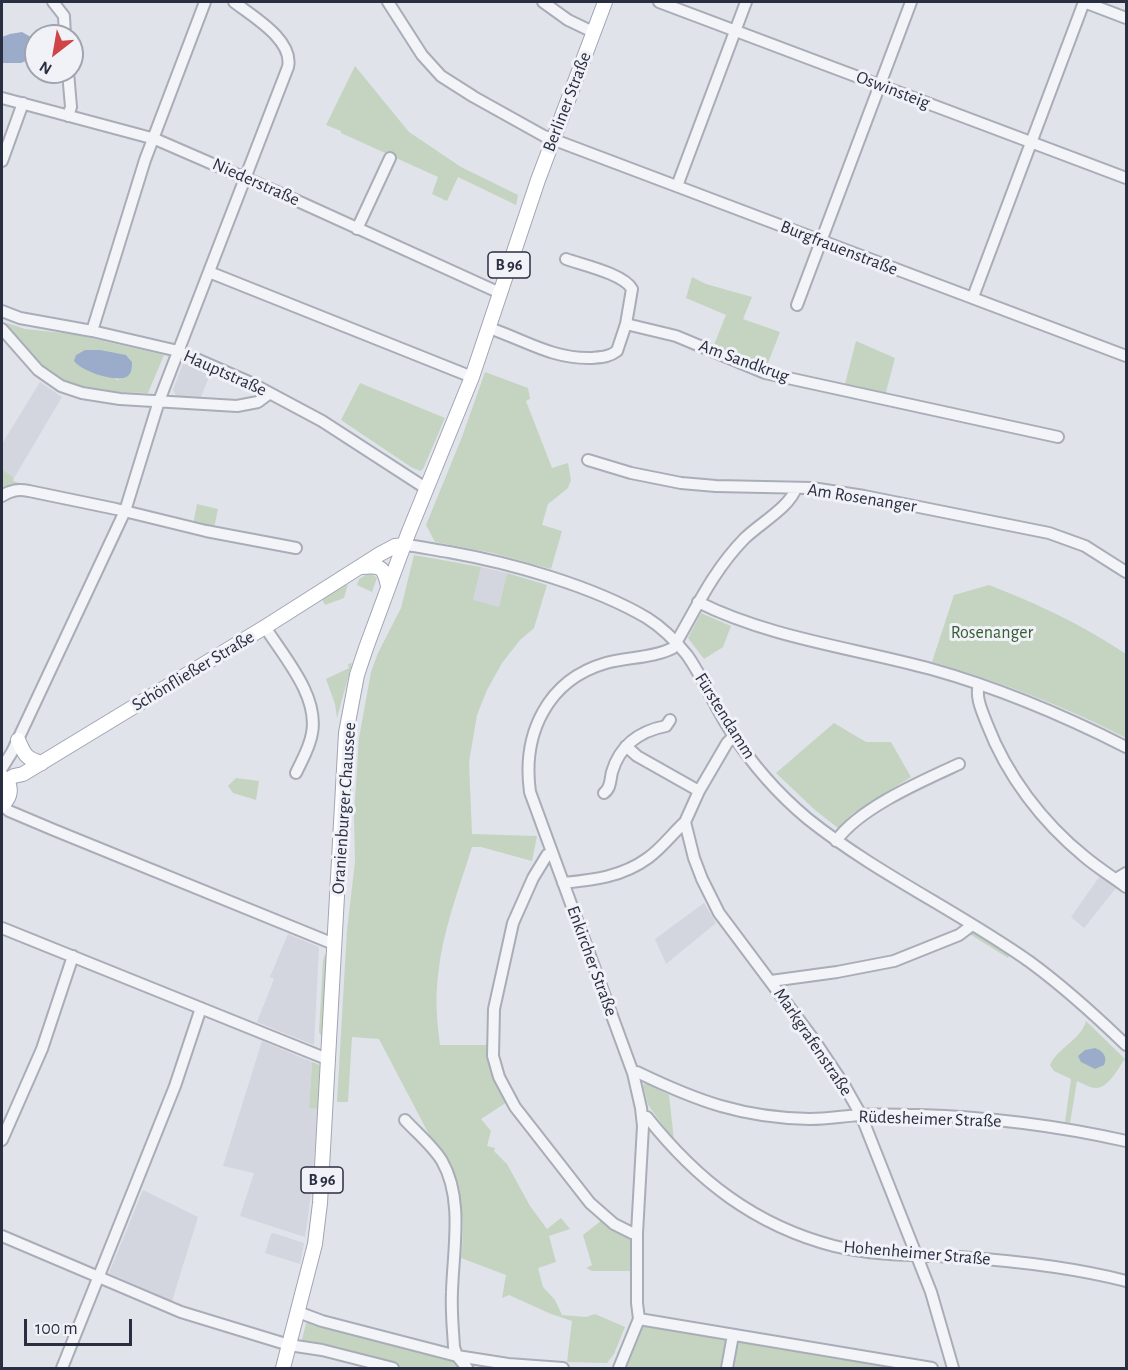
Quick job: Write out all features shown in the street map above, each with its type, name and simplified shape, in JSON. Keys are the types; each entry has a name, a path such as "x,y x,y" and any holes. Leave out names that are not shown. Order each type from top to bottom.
{"main road":[{"name":"Berliner Straße","path":"530,202 605,2"},
{"name":"Oranienburger Chaussee","path":"283,1368 317,1231 329,1057 346,733 357,675 388,586 472,377 530,202"},
{"name":"Schönfließer Straße","path":"2,805 8,799 5,779 23,774 42,764 395,546 404,545"},
{"path":"362,567 381,568 388,586"},
{"path":"15,746 29,759 42,764"}],"street":[{"path":"53,2 64,16 64,24"},
{"path":"92,331 145,160 204,2"},
{"path":"5,779 15,746 125,511 159,401 288,67 290,59 277,36 234,2"},
{"name":"Burgfrauenstraße","path":"388,2 422,55 441,75 474,97 552,139 1126,356"},
{"path":"543,2 568,20 593,32"},
{"name":"Oswinsteig","path":"659,2 1126,178"},
{"path":"677,186 746,2"},
{"path":"796,305 911,2"},
{"path":"973,297 1084,2 1126,18"},
{"path":"68,116 71,107 69,84"},
{"name":"Niederstraße","path":"2,98 155,138 500,293"},
{"path":"2,161 22,103"},
{"path":"357,229 390,158"},
{"path":"489,328 556,355 585,358 606,357 617,351 626,324 632,289 628,282 566,259"},
{"path":"209,272 472,377"},
{"name":"Hauptstraße","path":"2,311 20,318 92,331 178,351 270,393 322,421 427,489"},
{"name":"Am Sandkrug","path":"626,324 676,336 765,372 1058,437"},
{"path":"2,329 38,370 61,386 82,393 237,406 258,402 270,393"},
{"name":"Am Rosenanger","path":"588,460 631,473 681,483 812,488 864,496 1049,533 1084,546 1126,572"},
{"path":"676,642 698,602 729,556 746,537 787,503 795,494 796,488"},
{"path":"2,496 20,489 202,530 296,548"},
{"name":"Fürstendamm","path":"404,545 483,559 569,584 646,617 676,642 699,673 734,736 775,788 806,817 836,841 1029,962 1087,1008 1126,1045"},
{"path":"698,602 741,620 783,633 931,669 979,684 1069,719 1126,747"},
{"path":"265,627 302,687 313,716 312,735 296,773"},
{"name":"Enkircher Straße","path":"619,1368 639,1319 637,1233 642,1117 633,1073 530,792 528,757 532,738 546,707 565,685 591,669 617,660 670,650 676,642"},
{"path":"979,684 977,690 979,701 992,736 1016,781 1029,799 1083,856 1126,887"},
{"path":"604,793 609,789 614,768 626,746 648,730 666,726 670,720"},
{"path":"563,883 610,877 647,859 685,822 699,790 727,743 734,736"},
{"path":"626,746 637,756 699,790"},
{"path":"836,841 846,829 875,808 921,781 959,764"},
{"path":"2,805 9,811 54,830 335,943"},
{"name":"Markgrafenstraße","path":"685,822 694,858 710,896 737,938 829,1062 861,1115 931,1292 953,1368"},
{"path":"551,853 547,855 533,878 513,923 494,1009 492,1047 495,1063 499,1077 514,1107 591,1203 614,1224 637,1233"},
{"path":"1116,879 1126,873"},
{"path":"771,981 894,961 959,935 971,926"},
{"path":"2,928 322,1057 329,1057"},
{"path":"2,1140 42,1049 73,956"},
{"path":"62,1368 175,1086 201,1008"},
{"name":"Rüdesheimer Straße","path":"633,1073 637,1072 683,1094 744,1113 811,1119 861,1115 919,1115 1023,1123 1126,1141"},
{"name":"Hohenheimer Straße","path":"642,1117 646,1117 700,1176 728,1197 764,1219 795,1233 834,1246 884,1254 1026,1263 1126,1281"},
{"path":"405,1120 440,1159 451,1188 456,1239 452,1311 454,1347 457,1356 467,1368"},
{"path":"2,1236 181,1312 289,1345 322,1350 393,1368"},
{"path":"298,1312 322,1321 457,1356 508,1364 563,1368"},
{"path":"639,1319 932,1368"},
{"path":"727,1368 733,1335"}],"shaded area":[{"path":"184,361 211,372 201,397 176,396 173,390"},
{"path":"40,382 62,397 14,478 2,469 2,444"},
{"path":"481,567 507,573 499,607 473,601"},
{"path":"1100,876 1116,888 1084,928 1071,917"},
{"path":"704,903 716,923 666,964 655,939"},
{"path":"288,934 319,947 314,1045 257,1022 274,979 270,977"},
{"path":"262,1041 312,1062 309,1108 318,1109 312,1186 305,1237 240,1216 254,1173 223,1166"},
{"path":"143,1190 198,1217 172,1301 109,1273"},
{"path":"273,1233 304,1243 300,1264 265,1253"}],"green space":[{"path":"355,66 409,132 461,167 518,195 516,205 458,177 447,201 432,194 438,177 326,125"},
{"path":"692,277 706,284 752,297 743,319 780,332 768,363 761,366 713,347 726,315 686,298"},
{"path":"7,323 25,329 73,334 164,355 148,393 91,389 73,385 54,374 36,359 6,325","holes":["80,353 126,355 132,362 131,369 127,375 117,380 76,355"]},
{"path":"856,341 895,358 885,396 844,388"},
{"path":"485,372 528,388 530,399 526,401 552,468 568,463 571,480 568,488 548,504 542,525 562,531 551,569 493,553 435,542 426,525 462,437"},
{"path":"360,383 445,418 423,469 420,471 411,467 341,420"},
{"path":"2,469 14,478 13,481 19,483 2,489"},
{"path":"197,504 218,509 214,528 193,525"},
{"path":"414,555 481,567 473,600 499,607 507,573 547,585 534,628 520,640 502,663 487,690 477,715 469,762 472,834 537,836 532,861 481,847 472,847 443,943 437,985 437,1019 440,1045 488,1045 495,1080 507,1102 481,1119 491,1131 487,1146 495,1148 494,1151 507,1164 530,1206 547,1229 561,1218 570,1229 549,1236 556,1262 538,1268 543,1287 555,1300 562,1315 586,1317 595,1314 625,1327 614,1354 607,1363 567,1362 572,1321 509,1295 502,1298 506,1275 461,1258 463,1222 456,1186 379,1039 352,1037 348,1102 337,1102 347,930 355,862 354,815 359,738 371,672 401,608"},
{"path":"372,574 377,578 372,592 357,585 359,579"},
{"path":"348,584 344,598 325,605 322,599"},
{"name":"Rosenanger","path":"989,585 1060,616 1126,654 1126,738 1031,695 932,662 954,595"},
{"path":"701,613 731,626 723,647 704,659 688,638"},
{"path":"352,663 337,718 335,704 326,679 349,668 348,664"},
{"path":"834,723 866,742 891,742 911,777 852,814 838,828 776,773"},
{"path":"236,778 259,781 256,800 233,793 228,786"},
{"path":"973,932 1010,954 1008,958 968,933"},
{"path":"329,949 326,1044 319,1032 323,961"},
{"path":"1086,1021 1126,1062 1124,1060 1105,1085 1100,1087 1091,1087 1077,1081 1070,1123 1065,1122 1071,1079 1054,1071 1050,1065 1058,1053 1079,1033"},
{"path":"312,1062 320,1065 318,1109 309,1108"},
{"path":"646,1083 669,1095 674,1140 648,1105 643,1085"},
{"path":"602,1220 630,1239 630,1271 592,1271 586,1268 592,1265 583,1235"},
{"path":"307,1320 452,1359 458,1362 461,1368 402,1368 301,1343"},
{"path":"642,1324 724,1337 728,1340 725,1368 624,1368"},
{"path":"738,1340 910,1368 730,1368 734,1343"}],"water":[{"path":"24,33 24,62 2,63 2,37"},
{"path":"85,350 100,350 126,355 132,362 130,373 123,378 116,378 84,369 74,361 76,355"},
{"path":"1095,1048 1102,1053 1105,1059 1104,1065 1095,1069 1081,1062 1078,1056 1085,1050"}]}
